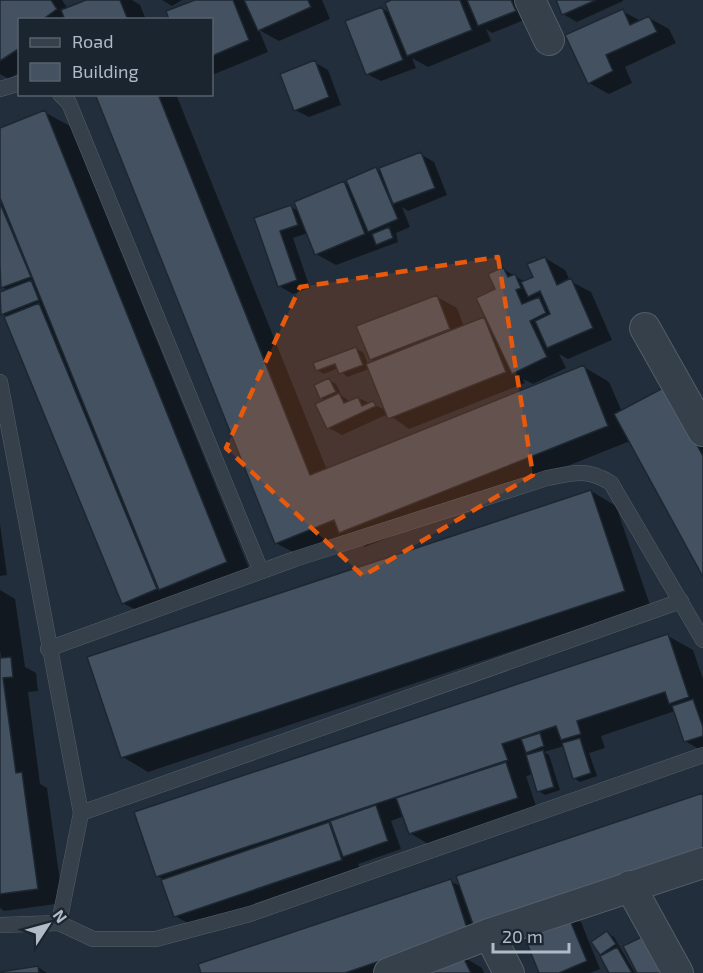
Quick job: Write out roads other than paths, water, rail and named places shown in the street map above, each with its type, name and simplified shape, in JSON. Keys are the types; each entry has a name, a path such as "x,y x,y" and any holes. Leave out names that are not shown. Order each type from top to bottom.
{"street":[{"path":"530,0 549,40"},
{"path":"645,328 703,431"},
{"path":"389,973 489,934 703,863"},
{"path":"630,886 678,973"},
{"path":"489,934 509,973"}],"lane":[{"path":"0,89 18,84"},
{"path":"62,96 69,103 261,571"},
{"path":"0,382 48,649 81,813 59,923"},
{"path":"48,649 261,571 547,478 573,473 595,473 611,483 703,640"},
{"path":"81,813 681,601"},
{"path":"0,925 59,923 93,939 156,939 250,914 703,755"}]}
